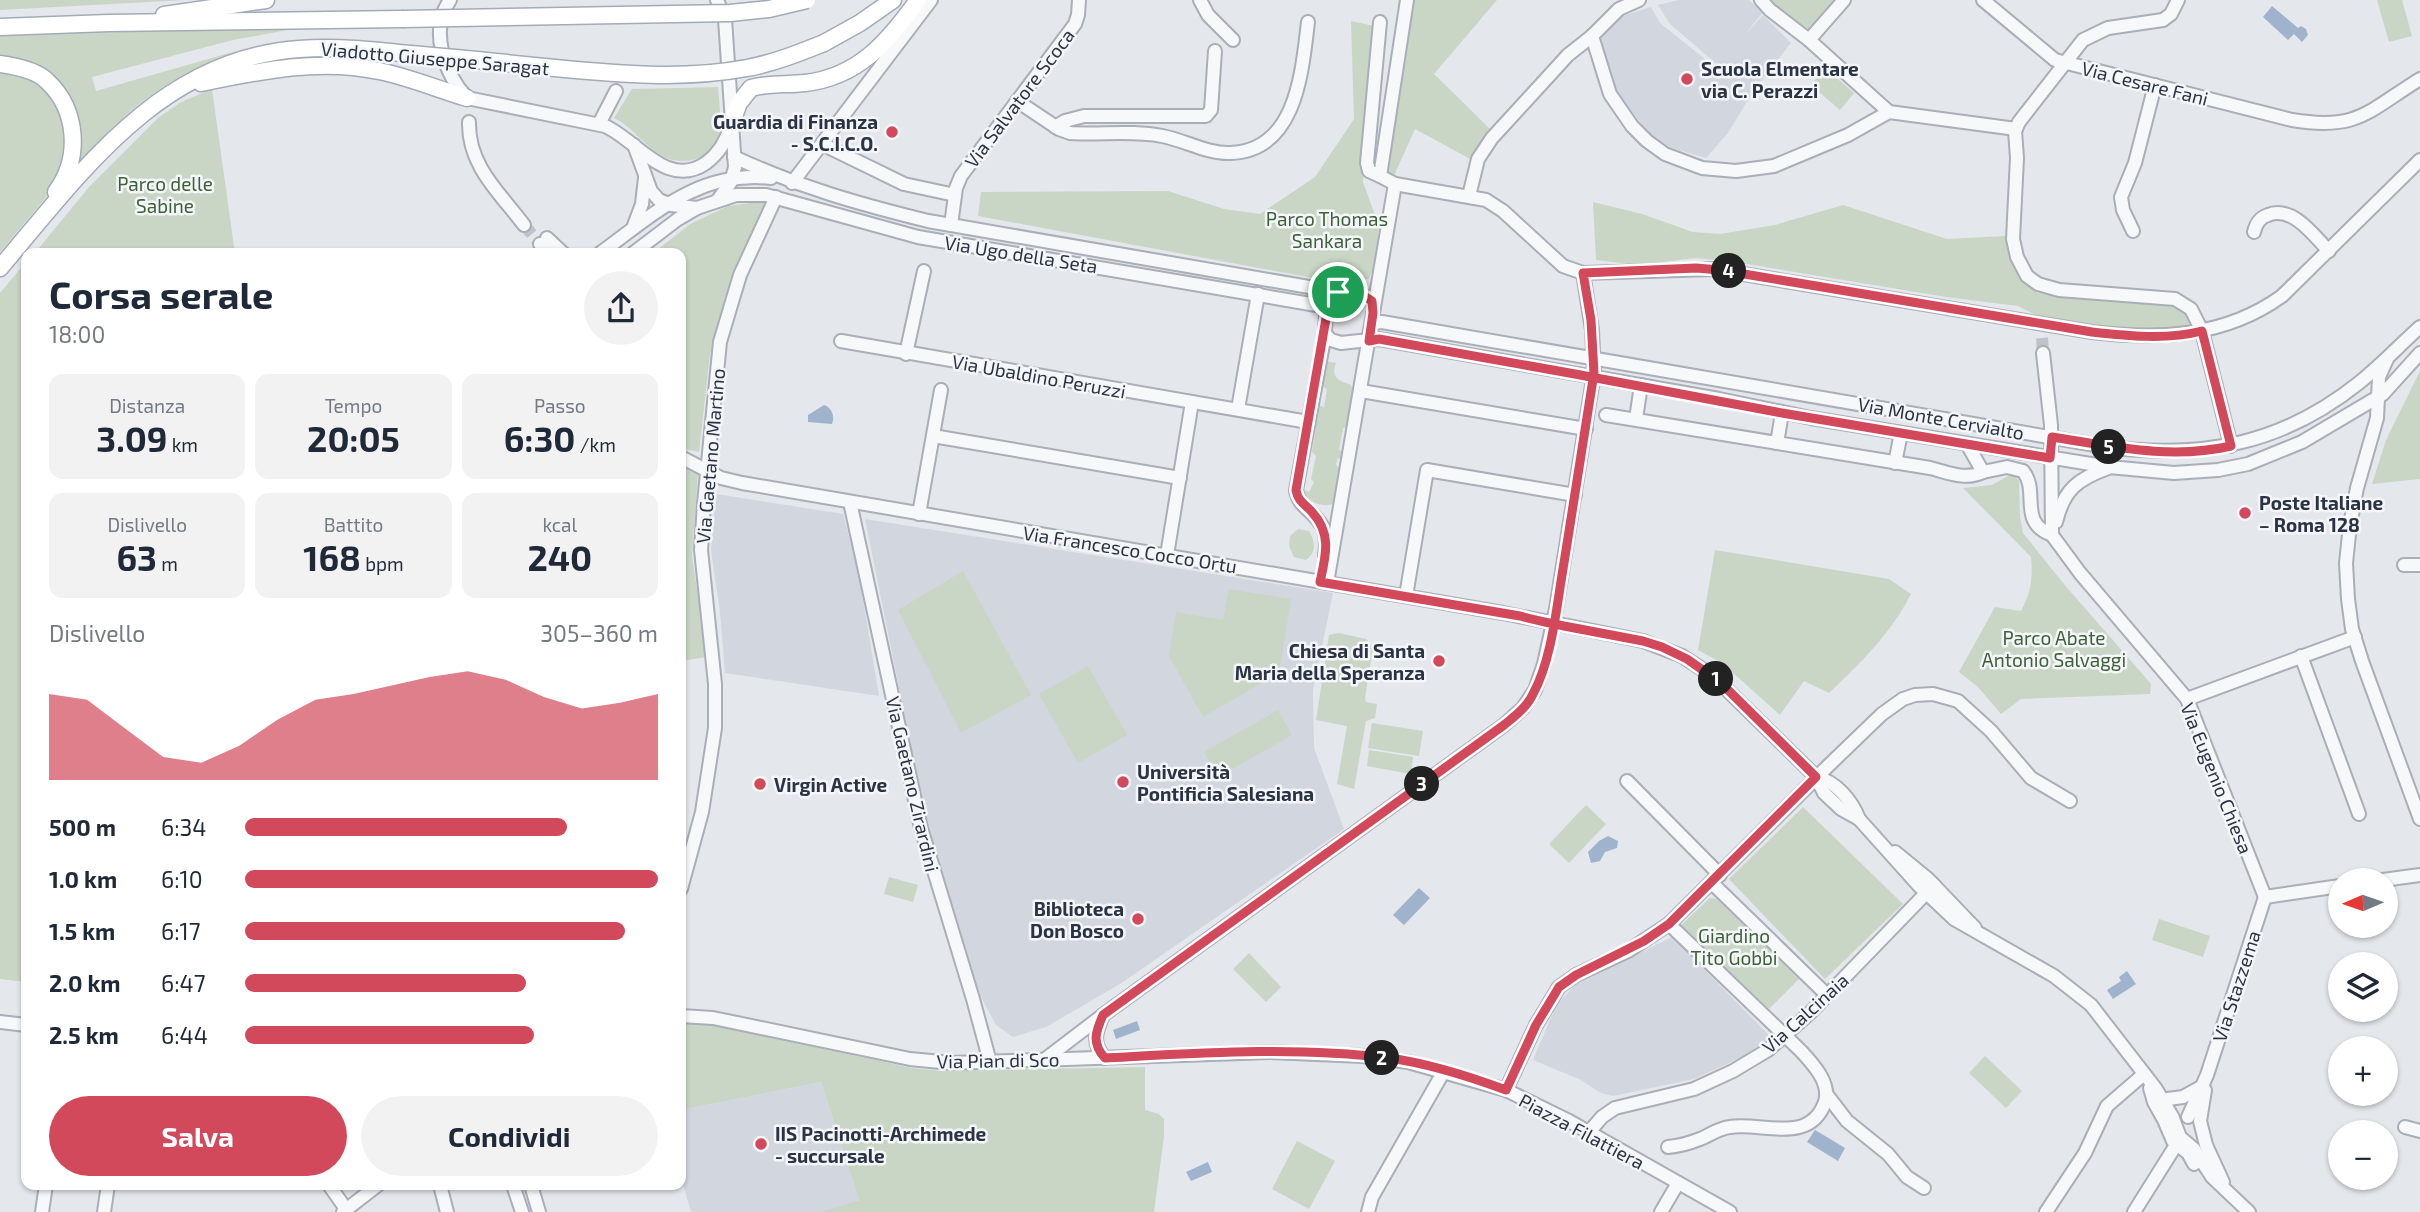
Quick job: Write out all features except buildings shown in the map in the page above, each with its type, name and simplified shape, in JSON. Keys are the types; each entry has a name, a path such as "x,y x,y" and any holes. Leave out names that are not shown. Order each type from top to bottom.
{"main road":[{"path":"109,23 266,0"},
{"name":"Viadotto Giuseppe Saragat","path":"0,27 735,13 769,9 807,0"},
{"name":"Viadotto Giuseppe Saragat","path":"0,268 120,133 158,100 230,64 286,51 331,48 652,75 717,72 763,64 824,43 893,0"},
{"path":"730,127 738,103 751,88 822,80 845,72 864,61 884,43 918,0"},
{"path":"0,64 23,69 47,80 67,110 71,126 73,154 70,167 63,182 40,212 29,235"},
{"path":"178,88 286,68 341,66 384,72 467,98"}],"street":[{"path":"450,0 444,9 441,23 443,53 449,74 467,98 599,124 617,132 666,168 687,170 704,164 716,154 730,127"},
{"path":"717,0 725,19 734,158 733,178 717,201"},
{"path":"787,181 822,144 931,0"},
{"name":"Via Salvatore Scoca","path":"951,225 961,176 1075,24 1079,0"},
{"path":"1200,0 1208,16 1233,40"},
{"path":"1380,176 1407,0"},
{"path":"1469,196 1476,164 1483,149 1566,58 1619,9 1639,0"},
{"path":"1761,0 1889,112 2016,129 2013,239 2018,261 2027,276 2038,284 2059,290 2175,299 2191,309 2202,331 2231,446"},
{"path":"1809,40 1844,0"},
{"path":"1983,0 2046,54 2065,63 2079,44 2090,35 2119,26 2163,20 2171,14 2178,0"},
{"path":"1017,101 1055,127 1078,133 1161,135 1230,153 1253,148 1276,132 1290,111 1301,78 1308,22"},
{"path":"1380,22 1367,163 1369,171 1395,184 1491,202 1560,264 1583,273 1696,268 1720,270 2092,332 2137,336 2182,335 2231,323 2268,305 2287,292 2420,160"},
{"path":"1592,36 1610,94 1626,119 1653,146 1671,157 1695,166 1736,171 1769,167 1848,135 1889,112"},
{"path":"1055,127 1084,116 1206,116 1211,110 1215,51"},
{"name":"Via Cesare Fani","path":"2016,129 2065,63 2284,118 2332,124 2357,118 2420,79"},
{"path":"2133,231 2123,210 2121,197 2135,163 2155,85"},
{"path":"599,124 616,91"},
{"path":"469,122 472,146 482,173 527,222"},
{"path":"822,144 904,184 955,195"},
{"path":"634,145 653,194 667,204 697,208"},
{"path":"734,158 787,181"},
{"path":"633,229 643,198 644,171"},
{"path":"607,248 667,204 704,185 733,178 758,177 787,181"},
{"name":"Via Ugo della Seta","path":"787,181 864,205 951,225 1338,292"},
{"path":"1324,582 1339,517 1395,184"},
{"name":"Via Ugo della Seta","path":"697,208 740,194 776,197 858,223 918,237 1328,307"},
{"name":"Via Gaetano Martino","path":"686,871 704,804 715,728 715,684 701,550 717,368 723,328 740,275 776,197"},
{"path":"640,248 697,208"},
{"path":"2254,232 2256,223 2265,216 2284,214 2297,220 2329,251"},
{"path":"906,354 924,271"},
{"path":"1044,1059 1518,714 1528,703 1537,686 1553,624 1593,377 1591,320 1583,273"},
{"path":"1324,582 1326,536 1323,526 1298,499 1296,490 1328,307 1332,297 1338,292 1361,294 1369,298 1373,305"},
{"path":"1238,409 1258,294"},
{"name":"Via Monte Cervialto","path":"1372,323 1382,322 2052,437 2154,452 2199,451 2231,446 2281,431 2358,383 2420,327"},
{"path":"2041,324 2042,338"},
{"path":"1325,334 1340,343 1369,341"},
{"name":"Via Monte Cervialto","path":"1369,341 1379,339 1782,413 2050,458 2174,473 2218,470 2248,464 2302,443 2379,397 2420,354"},
{"name":"Via Ubaldino Peruzzi","path":"841,341 1308,422"},
{"path":"2043,353 2052,437 2052,535"},
{"path":"2390,353 2379,377 2377,418 2357,488 2348,536 2347,582 2355,637 2420,819"},
{"path":"1636,419 1641,385"},
{"path":"919,514 941,390"},
{"path":"1361,391 1586,429"},
{"path":"1167,555 1192,402"},
{"path":"1777,443 1782,413"},
{"path":"1605,415 1964,476 1983,472 1966,444"},
{"name":"Via Monte Cervialto","path":"1895,463 1901,433"},
{"path":"933,436 1180,478"},
{"name":"Via Francesco Cocco Ortu","path":"686,460 721,478 734,481 1324,582 1643,641 1662,647 1687,659 1721,683 1816,777 1828,781 1848,799 1859,819 1930,889 1954,919 2060,980 2079,994 2102,1017 2149,1081"},
{"name":"Via Eugenio Chiesa","path":"1983,472 2007,467 2023,471 2028,479 2033,518 2041,530 2052,535 2080,573 2187,699 2266,897"},
{"path":"2052,535 2061,506 2071,489 2084,477 2109,467"},
{"path":"1406,597 1427,470 1575,495"},
{"name":"Via Gaetano Zirardini","path":"850,502 921,828 973,999 989,1062"},
{"path":"1310,509 1339,517"},
{"path":"2404,565 2420,565"},
{"path":"2187,699 2355,637"},
{"path":"2301,656 2359,814"},
{"path":"1506,1090 1536,1025 1559,987 1576,975 1644,941 1669,924 1816,777 1894,704 1910,696 1933,694 1950,697 1965,705 2031,778 2070,801"},
{"path":"1627,781 1827,995"},
{"path":"2398,878 2420,875"},
{"path":"2266,897 2328,888"},
{"name":"Via Calcinaia","path":"1589,1132 1602,1117 1615,1108 1672,1096 1703,1085 1749,1062 1786,1036 1930,889"},
{"name":"Via Stazzema","path":"2197,1124 2204,1081 2266,897"},
{"path":"1669,924 1816,1068 1827,1095 1847,1121 1888,1154 1907,1177 1924,1188"},
{"name":"Via Pian di Sco","path":"686,1015 741,1023 910,1059 951,1063 1270,1052 1389,1058 1444,1071"},
{"path":"1103,1015 1095,1040 1097,1048 1105,1058"},
{"path":"0,1022 21,1024"},
{"path":"1368,1212 1372,1197 1444,1071"},
{"name":"Piazza Filattiera","path":"1444,1071 1506,1090 1589,1132 1730,1212"},
{"path":"2149,1081 2197,1124 2226,1189"},
{"path":"2134,1212 2182,1144 2178,1130 2149,1081"},
{"path":"2149,1081 2154,1102 2182,1144 2249,1212"},
{"path":"2046,1212 2085,1153 2107,1106 2149,1081"},
{"path":"2168,1099 2183,1097 2204,1081"},
{"path":"1668,1146 1699,1139 1730,1127 1803,1126 1820,1115 1827,1095"},
{"path":"2178,1130 2181,1121 2197,1124"},
{"path":"2182,1144 2197,1141 2197,1124"},
{"path":"2405,1126 2420,1131"},
{"path":"1661,1212 1678,1183"},
{"path":"42,1212 45,1190"},
{"path":"104,1212 107,1190"},
{"path":"332,1190 344,1211 372,1190"},
{"path":"441,1190 447,1212"},
{"path":"515,1190 522,1212"},
{"path":"533,1190 540,1212"}],"shaded area":[{"name":"Scuola Elmentare via C. Perazzi","path":"1679,0 1749,0 1763,12 1744,36 1763,15 1791,43 1754,90 1728,133 1706,158 1672,148 1650,135 1616,91 1599,40 1623,16 1651,7 1660,23 1716,68 1718,65 1670,24 1658,5"},
{"path":"716,494 843,514 858,570 879,696 725,673 711,550"},
{"name":"Università Pontificia Salesiana","path":"865,519 1333,593 1313,690 1314,748 1344,829 1120,984 1046,1027 1013,1037 996,1025 980,995 925,816"},
{"path":"1672,937 1768,1034 1768,1040 1748,1054 1694,1079 1613,1096 1601,1093 1581,1080 1533,1060 1556,1006 1576,984"},
{"name":"IIS Pacinotti-Archimede - succursale","path":"821,1082 859,1200 822,1212 691,1212 685,1190 686,1109"}],"green space":[{"path":"0,0 186,0 0,10"},
{"path":"1411,0 1497,0 1434,74 1494,133 1474,161 1415,129 1392,180 1383,175"},
{"path":"1769,0 1834,0 1810,30 1803,30"},
{"path":"2377,0 2402,0 2412,36 2389,42"},
{"name":"Parco Thomas Sankara","path":"1351,21 1374,26 1363,182 1379,226 1375,264 1369,279 1318,279 978,216 981,192 1168,191 1224,209 1260,214 1315,177 1354,119"},
{"path":"293,29 233,40 92,77 96,91 254,46 200,67 156,92 117,123 77,165 72,103 0,58 0,34"},
{"name":"Parco delle Sabine","path":"0,68 39,82 58,102 70,139 53,189 0,252"},
{"path":"1825,68 1854,93 1840,110 1811,85"},
{"path":"718,87 720,120 717,141 704,156 692,160 664,157 614,118 632,89"},
{"name":"Parco delle Sabine","path":"212,89 234,248 39,248 89,187 159,117 181,102"},
{"path":"766,201 725,299 710,354 699,452 686,449 686,248 660,248 690,224 728,206"},
{"path":"1593,202 1642,214 1693,232 1720,234 1775,225 1843,205 1947,239 2005,236 2010,244 2013,266 2020,277 2038,293 2175,306 2188,312 2194,322 2184,329 2114,328 2040,317 2018,306 1946,297 1735,262 1696,258 1638,265 1596,260"},
{"path":"21,268 21,981 0,979 0,293"},
{"path":"1325,361 1336,363 1335,375 1351,385 1353,391 1347,427 1343,428 1339,450 1343,452 1342,460 1338,458 1336,464 1342,473 1338,474 1333,504 1324,505 1311,500 1303,489 1309,492 1314,482 1311,479 1316,456 1312,452 1317,405 1324,407 1327,389 1321,386"},
{"path":"2420,371 2420,479 2372,484 2386,440"},
{"path":"686,467 698,473 692,556 707,657 686,660"},
{"name":"Parco Abate Antonio Salvaggi","path":"2008,476 2019,480 2023,533 2151,684 2150,694 2021,699 2001,714 1978,687 1959,672 1995,607 2021,611 2029,592 2031,557 1963,488 1992,485"},
{"path":"1298,529 1309,531 1313,539 1313,550 1306,560 1294,557 1289,546 1290,536"},
{"path":"1715,550 1889,579 1911,594 1874,647 1829,693 1804,681 1780,715 1722,663 1698,650"},
{"path":"963,571 1031,695 961,733 898,610"},
{"path":"1229,589 1291,599 1279,673 1203,717 1169,656 1176,612 1223,620"},
{"path":"1339,633 1366,639 1373,648 1365,698 1366,702 1377,704 1375,718 1366,721 1354,789 1337,784 1347,726 1316,720 1329,635"},
{"path":"1088,666 1127,735 1078,763 1039,694"},
{"path":"1278,710 1292,735 1218,777 1204,752"},
{"path":"1372,723 1423,731 1419,756 1368,748"},
{"path":"1369,750 1413,757 1411,774 1367,766"},
{"path":"1586,805 1606,824 1569,863 1549,844"},
{"path":"1803,807 1903,904 1825,979 1729,879"},
{"path":"889,877 918,885 913,902 884,894"},
{"name":"Giardino Tito Gobbi","path":"1710,898 1717,899 1799,979 1769,1009 1681,925"},
{"path":"2159,919 2210,936 2203,957 2152,940"},
{"path":"1249,953 1281,987 1266,1002 1233,969"},
{"path":"686,1023 712,1025 912,1068 942,1071 1145,1067 1145,1110 1159,1114 1164,1119 1154,1212 821,1212 859,1200 821,1082 686,1109"},
{"path":"1985,1056 2022,1091 2006,1108 1969,1073"},
{"path":"1297,1141 1335,1161 1309,1209 1272,1189"}],"water":[{"path":"2272,6 2298,28 2301,26 2306,29 2308,35 2302,42 2294,34 2288,40 2263,17"},
{"path":"824,405 832,413 832,424 808,422 808,415"},
{"path":"1608,836 1618,841 1617,848 1605,852 1600,861 1591,863 1588,852"},
{"path":"1419,888 1430,898 1404,925 1393,915"},
{"path":"2127,971 2136,984 2113,999 2107,990 2121,981 2119,977"},
{"path":"1137,1021 1140,1030 1116,1039 1113,1030"},
{"path":"1815,1130 1845,1148 1838,1161 1807,1142"},
{"path":"1208,1162 1212,1172 1191,1181 1186,1172"}],"tunnel":[{"path":"524,225 540,244"},
{"path":"2042,338 2043,353"}],"place":[{"name":"Scuola Elmentare via C. Perazzi","path":"1687,79"},
{"name":"Guardia di Finanza - S.C.I.C.O.","path":"892,132"},
{"name":"Poste Italiane – Roma 128","path":"2245,513"},
{"name":"Chiesa di Santa Maria della Speranza","path":"1439,661"},
{"name":"Università Pontificia Salesiana","path":"1123,782"},
{"name":"Virgin Active","path":"760,784"},
{"name":"Biblioteca Don Bosco","path":"1138,919"},
{"name":"IIS Pacinotti-Archimede - succursale","path":"761,1144"}],"route":[{"path":"1338,292 1332,297 1328,307 1296,490 1298,499 1317,518 1326,536 1320,582 1520,616 1553,624 1643,641 1662,647 1693,662 1721,683 1816,777 1669,924 1628,951 1576,975 1559,987 1536,1025 1506,1090 1475,1079 1389,1058 1270,1052 1105,1058 1097,1048 1095,1040 1103,1015 1504,725 1531,699 1541,675 1553,624 1586,429 1591,389 1593,377 1594,373 1591,320 1583,273 1713,269 2092,332 2137,336 2182,335 2202,331 2231,446 2199,451 2154,452 2052,437 2050,458 1811,418 1719,399 1593,377 1575,374 1468,354 1379,339 1369,341 1372,301 1361,294 1338,292"}]}
